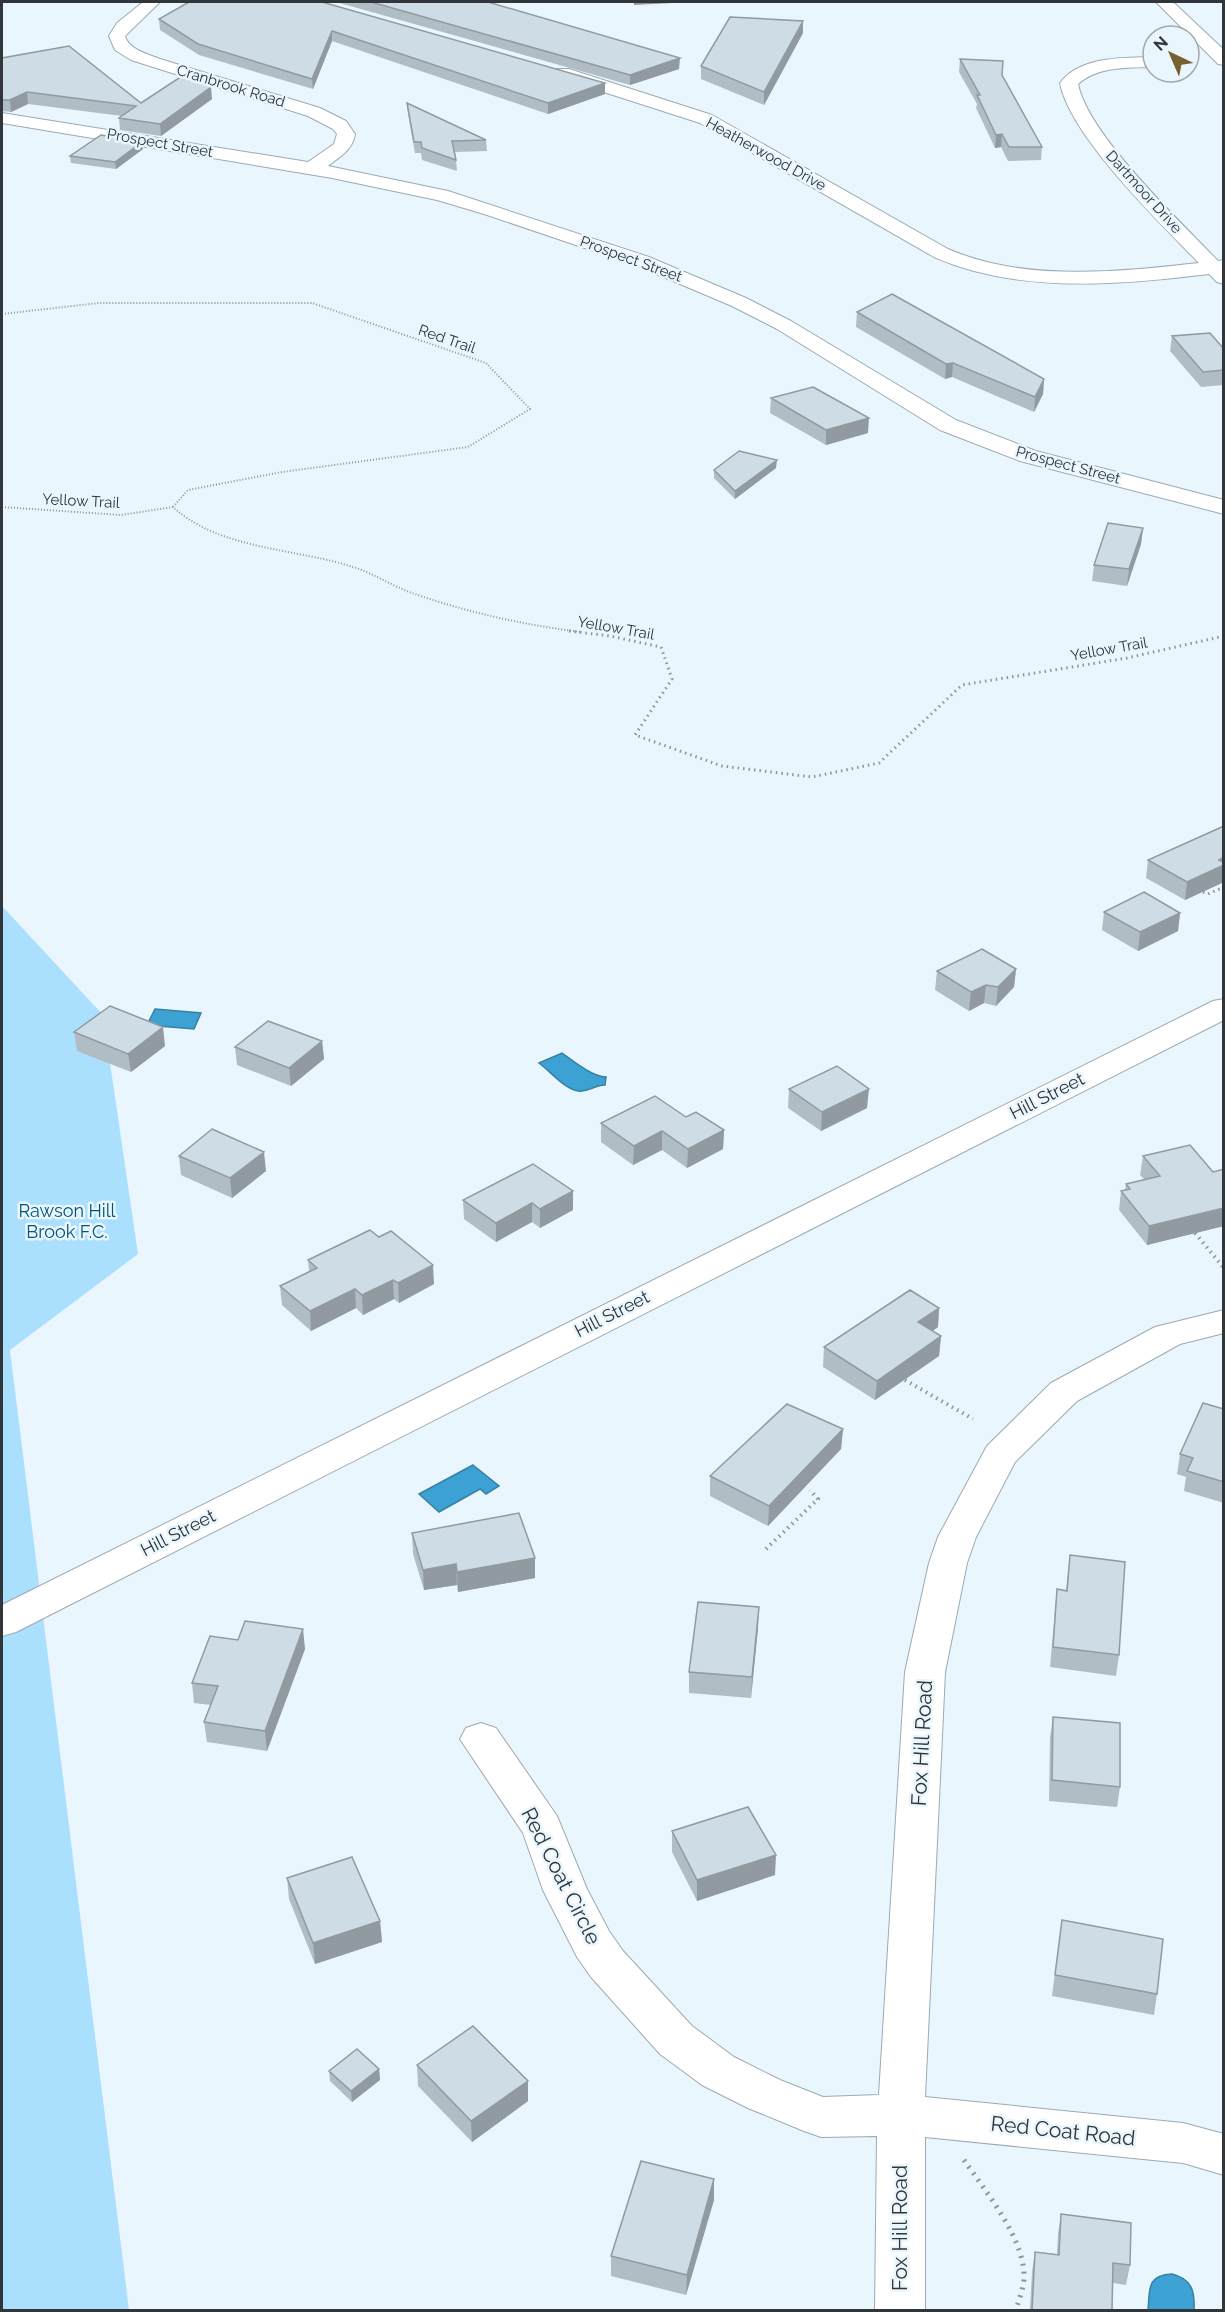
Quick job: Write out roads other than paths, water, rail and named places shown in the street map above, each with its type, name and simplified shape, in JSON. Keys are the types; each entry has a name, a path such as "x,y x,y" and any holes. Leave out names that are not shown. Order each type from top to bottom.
{"street":[{"name":"Cranbrook Road","path":"152,2 123,27 117,36 119,44 134,55 154,63 314,112 340,125 346,134 342,145 311,169"},
{"path":"1164,2 1222,59"},
{"path":"1201,59 1222,59"},
{"name":"Dartmoor Drive","path":"1141,63 1087,70 1069,83 1069,93 1108,154 1220,270"},
{"name":"Heatherwood Drive","path":"542,67 706,119 941,254 982,270 1013,276 1052,278 1220,270"},
{"name":"Prospect Street","path":"2,118 311,169 441,195 511,216 642,261 739,302 784,325 948,425 1028,456 1224,507"},
{"name":"Hill Street","path":"2,1622 1224,1008"},
{"name":"Fox Hill Road","path":"900,2310 901,2115 925,1672 948,1563 957,1537 1000,1455 1064,1392 1168,1335 1224,1321"},
{"name":"Red Coat Circle","path":"481,1739 542,1828 565,1890 593,1944 623,1983 676,2040 718,2071 764,2094 821,2117 901,2115"},
{"name":"Red Coat Road","path":"901,2115 1184,2142 1224,2155"}],"park label":[{"name":"Rawson Hill Brook F.C.","path":"67,1221"}]}
